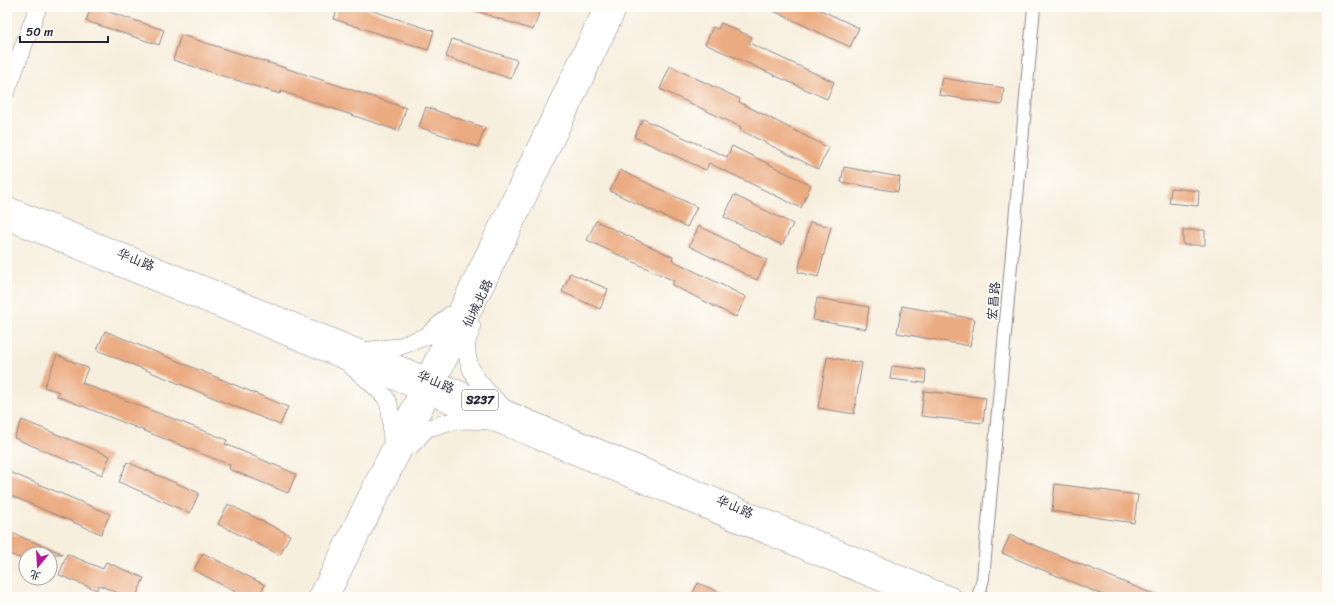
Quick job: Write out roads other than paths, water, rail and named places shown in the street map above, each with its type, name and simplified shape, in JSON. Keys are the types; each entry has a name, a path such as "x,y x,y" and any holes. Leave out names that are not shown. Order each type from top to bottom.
{"main road":[{"path":"7,90 38,7"},
{"name":"仙城北路","path":"428,386 458,308 603,7"},
{"name":"仙城北路","path":"330,597 396,451 428,386 487,282 619,7"},
{"name":"华山路","path":"7,206 362,351 428,386"},
{"name":"S237","path":"7,220 342,359 428,386 918,597"},
{"path":"342,359 371,383 388,401 396,451 426,429 448,422 500,416 478,382 468,362 468,342 487,282"},
{"path":"362,351 398,347 427,336 458,308"},
{"name":"华山路","path":"500,416 952,597"},
{"name":"仙城北路","path":"317,597 396,451"}],"street":[{"name":"宏昌路","path":"978,597 983,579 1034,7"}]}
